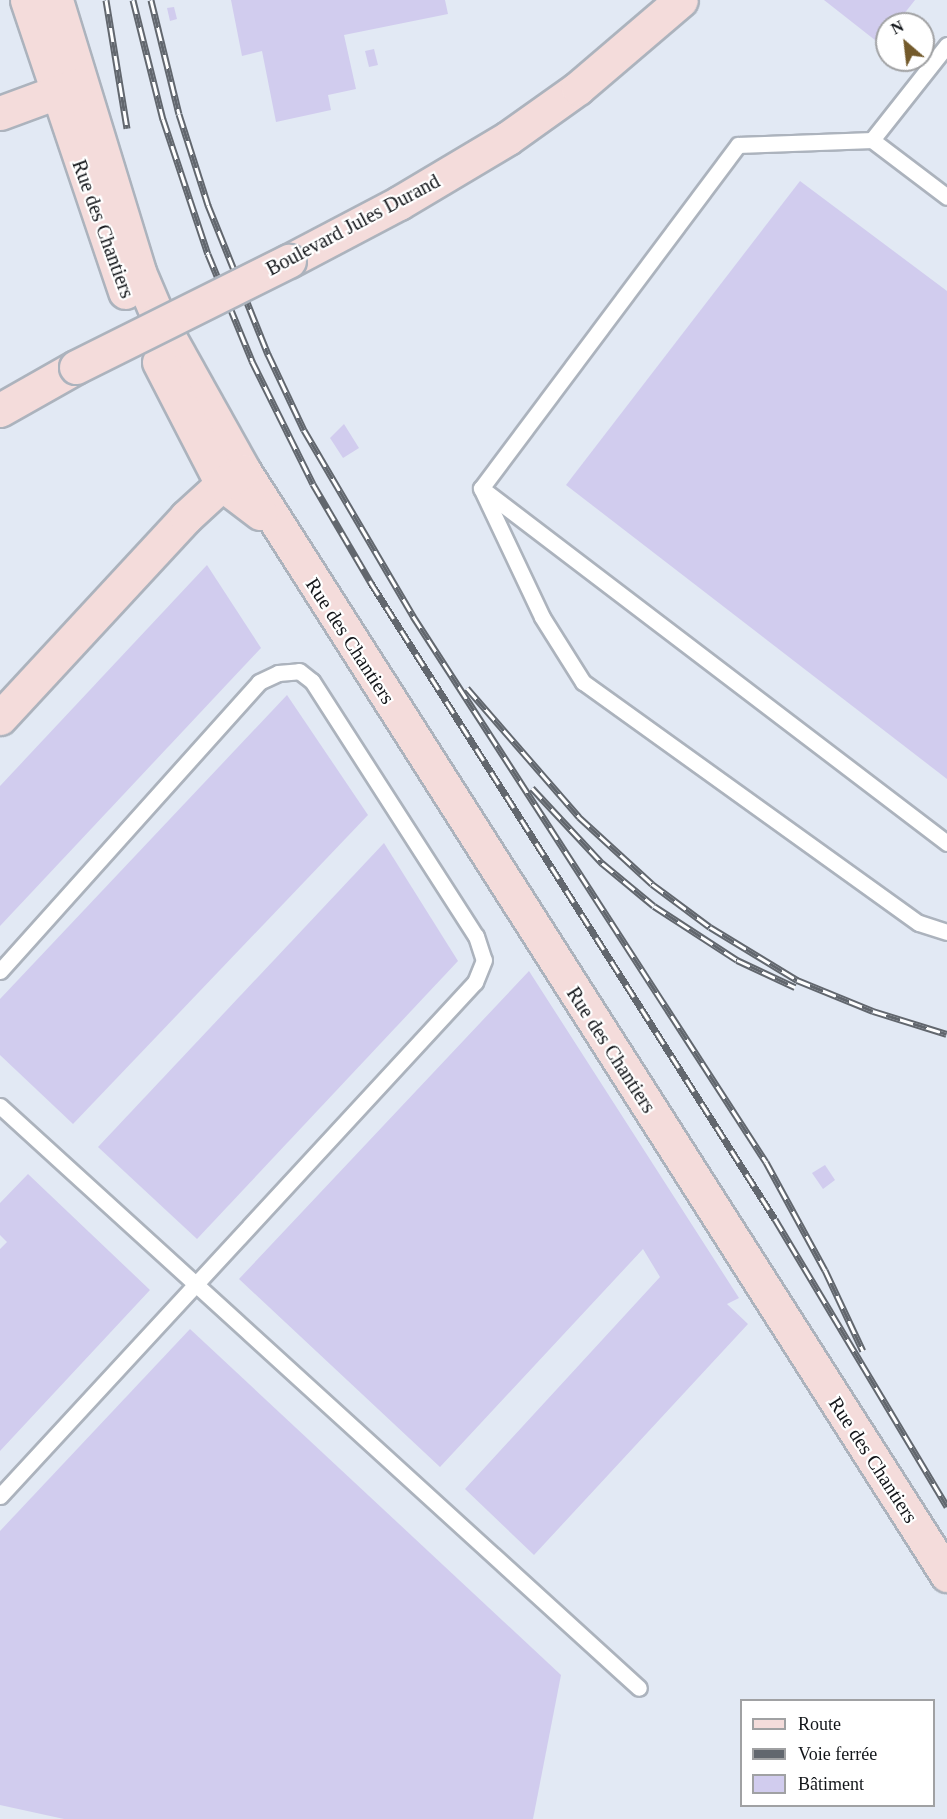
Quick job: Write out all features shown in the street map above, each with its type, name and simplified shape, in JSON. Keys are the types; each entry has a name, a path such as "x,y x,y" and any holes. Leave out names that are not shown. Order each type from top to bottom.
{"street":[{"name":"Rue des Chantiers","path":"27,0 69,88 159,319 233,478 276,525 947,1575"},
{"name":"Rue des Chantiers","path":"56,0 69,88"},
{"name":"Boulevard Jules Durand","path":"0,410 76,367 289,261 399,203 508,138 579,88 681,0"},
{"path":"0,113 69,88"},
{"path":"0,718 186,517 233,478"}],"lane":[{"path":"872,140 947,45"},
{"path":"481,488 738,145 872,140 947,197"},
{"path":"481,488 947,843"},
{"path":"481,488 542,617 583,682 919,923 947,932"},
{"path":"0,971 259,682 278,673 299,671 312,681 476,936 484,960 475,982 0,1496"},
{"path":"0,1106 639,1688"}],"building":[{"path":"231,0 445,0 448,14 344,35 356,89 328,95 331,110 276,122 262,51 242,56"},
{"path":"824,0 915,0 906,12 875,12 875,40"},
{"path":"174,7 177,19 170,21 167,8"},
{"path":"374,49 378,65 369,67 365,51"},
{"path":"800,181 947,291 947,779 566,485"},
{"path":"344,424 359,448 343,458 330,438"},
{"path":"207,565 261,648 0,926 0,786"},
{"path":"287,695 368,815 73,1124 0,1055 0,999"},
{"path":"384,843 458,961 197,1239 98,1147"},
{"path":"529,971 739,1298 727,1304 748,1324 534,1555 465,1489 660,1277 643,1249 440,1467 239,1279"},
{"path":"825,1165 835,1180 823,1189 812,1173"},
{"path":"28,1174 150,1290 0,1451 0,1249 7,1242 0,1235 0,1203"},
{"path":"190,1329 561,1675 533,1819 64,1819 0,1805 0,1531"}],"railway":[{"path":"106,0 127,128"},
{"path":"133,0 163,119 208,254 252,361 313,484 371,583 775,1219 947,1506"},
{"path":"151,0 179,114 208,205 268,354 304,430 413,616 766,1162 825,1270 863,1351"},
{"path":"467,688 579,817 652,884 710,927 797,980 873,1011 947,1034"},
{"path":"532,788 602,863 654,906 737,960 795,987"}]}
